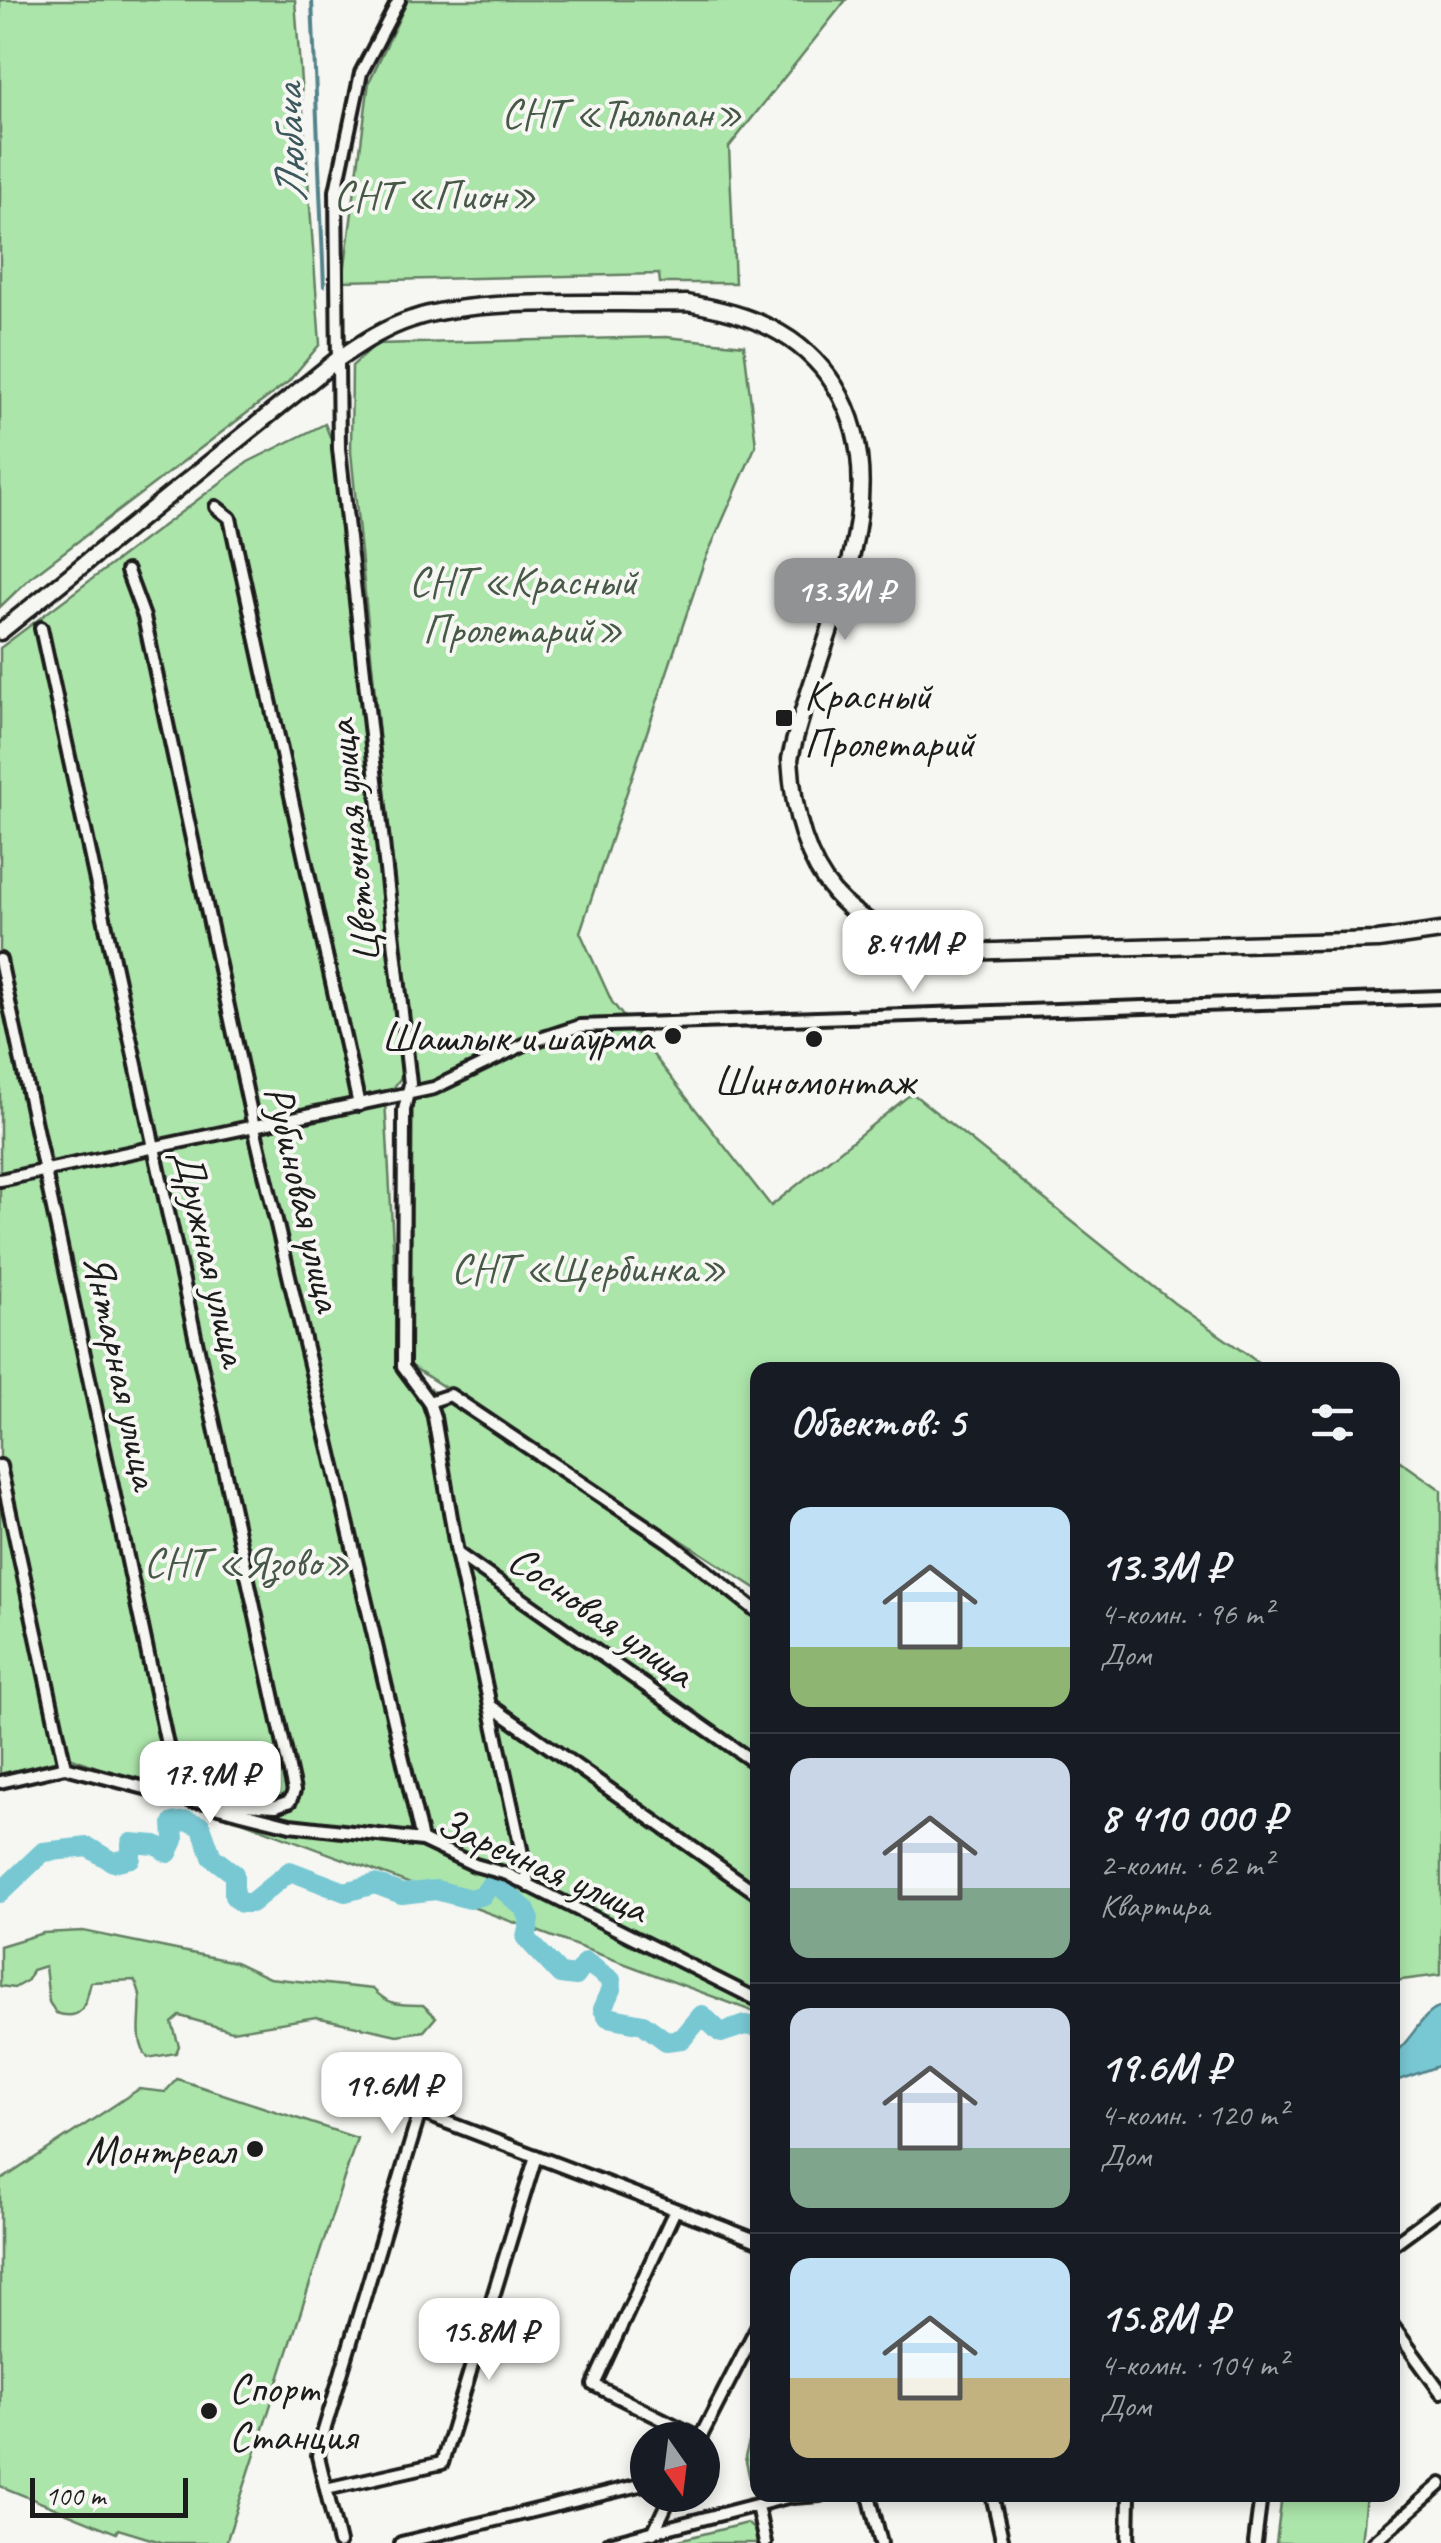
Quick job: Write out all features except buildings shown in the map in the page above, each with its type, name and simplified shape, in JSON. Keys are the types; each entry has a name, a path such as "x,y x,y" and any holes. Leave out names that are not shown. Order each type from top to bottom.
{"main road":[{"path":"0,632 338,359 376,334 414,318 452,309 687,304 724,309 776,328 805,348 826,370 848,407 860,442 864,477 859,522 790,759 792,800 802,838 822,879 850,909 883,933 920,946 961,952 1378,940 1441,931"}],"street":[{"name":"Цветочная улица","path":"399,0 362,73 336,191 338,359 340,449 410,1084 404,1095 403,1367 429,1402"},
{"path":"216,507 230,518 359,1104"},
{"name":"Рубиновая улица","path":"127,571 148,635 254,1127 422,1840"},
{"name":"Дружная улица","path":"42,628 294,1791 290,1801 276,1806 191,1801"},
{"name":"Янтарная улица","path":"0,960 178,1796"},
{"path":"0,1180 434,1088 525,1044 580,1026 1441,997"},
{"path":"529,1886 457,1553 429,1402 450,1395 668,1541 750,1606"},
{"path":"0,1466 65,1767"},
{"name":"Сосновая улица","path":"457,1553 750,1759"},
{"path":"490,1706 750,1888"},
{"name":"Заречная улица","path":"0,1782 65,1767 290,1824 422,1840 529,1886 750,1996"},
{"path":"339,2543 318,2456 320,2444 420,2112 750,2238"},
{"path":"326,2490 434,2466 447,2456 536,2156"},
{"path":"1400,2239 1441,2209"},
{"path":"666,2422 594,2385 676,2210"},
{"path":"1400,2336 1441,2392"},
{"path":"708,2422 750,2340"},
{"path":"1373,2543 1441,2484"},
{"path":"401,2543 630,2487"},
{"path":"609,2543 772,2502"},
{"path":"871,2502 881,2543"},
{"path":"994,2502 1003,2543"},
{"path":"1128,2543 1129,2502"},
{"path":"1255,2543 1259,2502"},
{"path":"757,2506 765,2543"},
{"path":"653,2532 663,2512"}],"green space":[{"path":"0,0 295,0 320,344 288,382 31,577 0,607"},
{"name":"СНТ «Тюльпан»","path":"408,0 846,0 729,147 735,283 660,283 659,274 343,281 369,82"},
{"path":"666,337 744,345 756,445 704,562 580,932 612,1002 771,1206 912,1093 1174,1303 1258,1362 750,1362 750,1584 410,1365 413,1076 351,452 352,366 376,344"},
{"name":"СНТ «Язово»","path":"325,424 334,447 402,1076 385,1100 400,1369 750,1606 750,2010 70,1757 0,1774 0,648 248,462"},
{"path":"1400,1461 1441,1490 1441,1975 1400,1980"},
{"path":"83,1931 235,1962 269,1978 373,1989 396,2003 423,2005 436,2017 424,2031 397,2035 316,2017 232,2031 180,2016 172,2023 179,2046 176,2053 148,2058 140,2039 140,1998 134,1980 91,1982 82,2009 72,2015 56,2013 49,2002 45,1966 32,1970 28,1980 14,1988 0,1986 0,1946 43,1933"},
{"path":"177,2079 357,2138 226,2543 164,2543 118,2529 116,2533 0,2486 0,2181 139,2089 165,2092"},
{"path":"750,2439 750,2480 745,2457"},
{"path":"1281,2502 1365,2502 1361,2543 1276,2543"},
{"path":"747,2523 761,2536 758,2543 667,2543"}],"water":[{"path":"1441,2007 1441,2065 1400,2080 1400,2047"}],"waterway":[{"name":"Любача","path":"312,0 324,286"},
{"path":"0,1893 43,1852 88,1847 113,1862 131,1858 131,1843 156,1845 168,1853 174,1840 173,1823 188,1821 201,1826 212,1857 234,1874 234,1896 241,1903 251,1903 290,1871 345,1892 375,1884 402,1894 436,1890 470,1899 483,1895 493,1881 525,1909 530,1920 526,1938 560,1974 576,1976 586,1962 611,1980 612,1989 603,2009 608,2017 643,2024 666,2041 682,2039 702,2015 721,2033 750,2026"}],"place":[{"name":"Красный Пролетарий","path":"784,718"},
{"name":"Шашлык и шаурма","path":"673,1036"},
{"name":"Шиномонтаж","path":"814,1039"},
{"name":"Монтреал","path":"255,2149"},
{"name":"Спорт Станция","path":"209,2411"}],"park label":[{"name":"СНТ «Пион»","path":"435,194"},
{"name":"СНТ «Красный Пролетарий»","path":"523,604"},
{"name":"СНТ «Щербинка»","path":"589,1267"}]}
